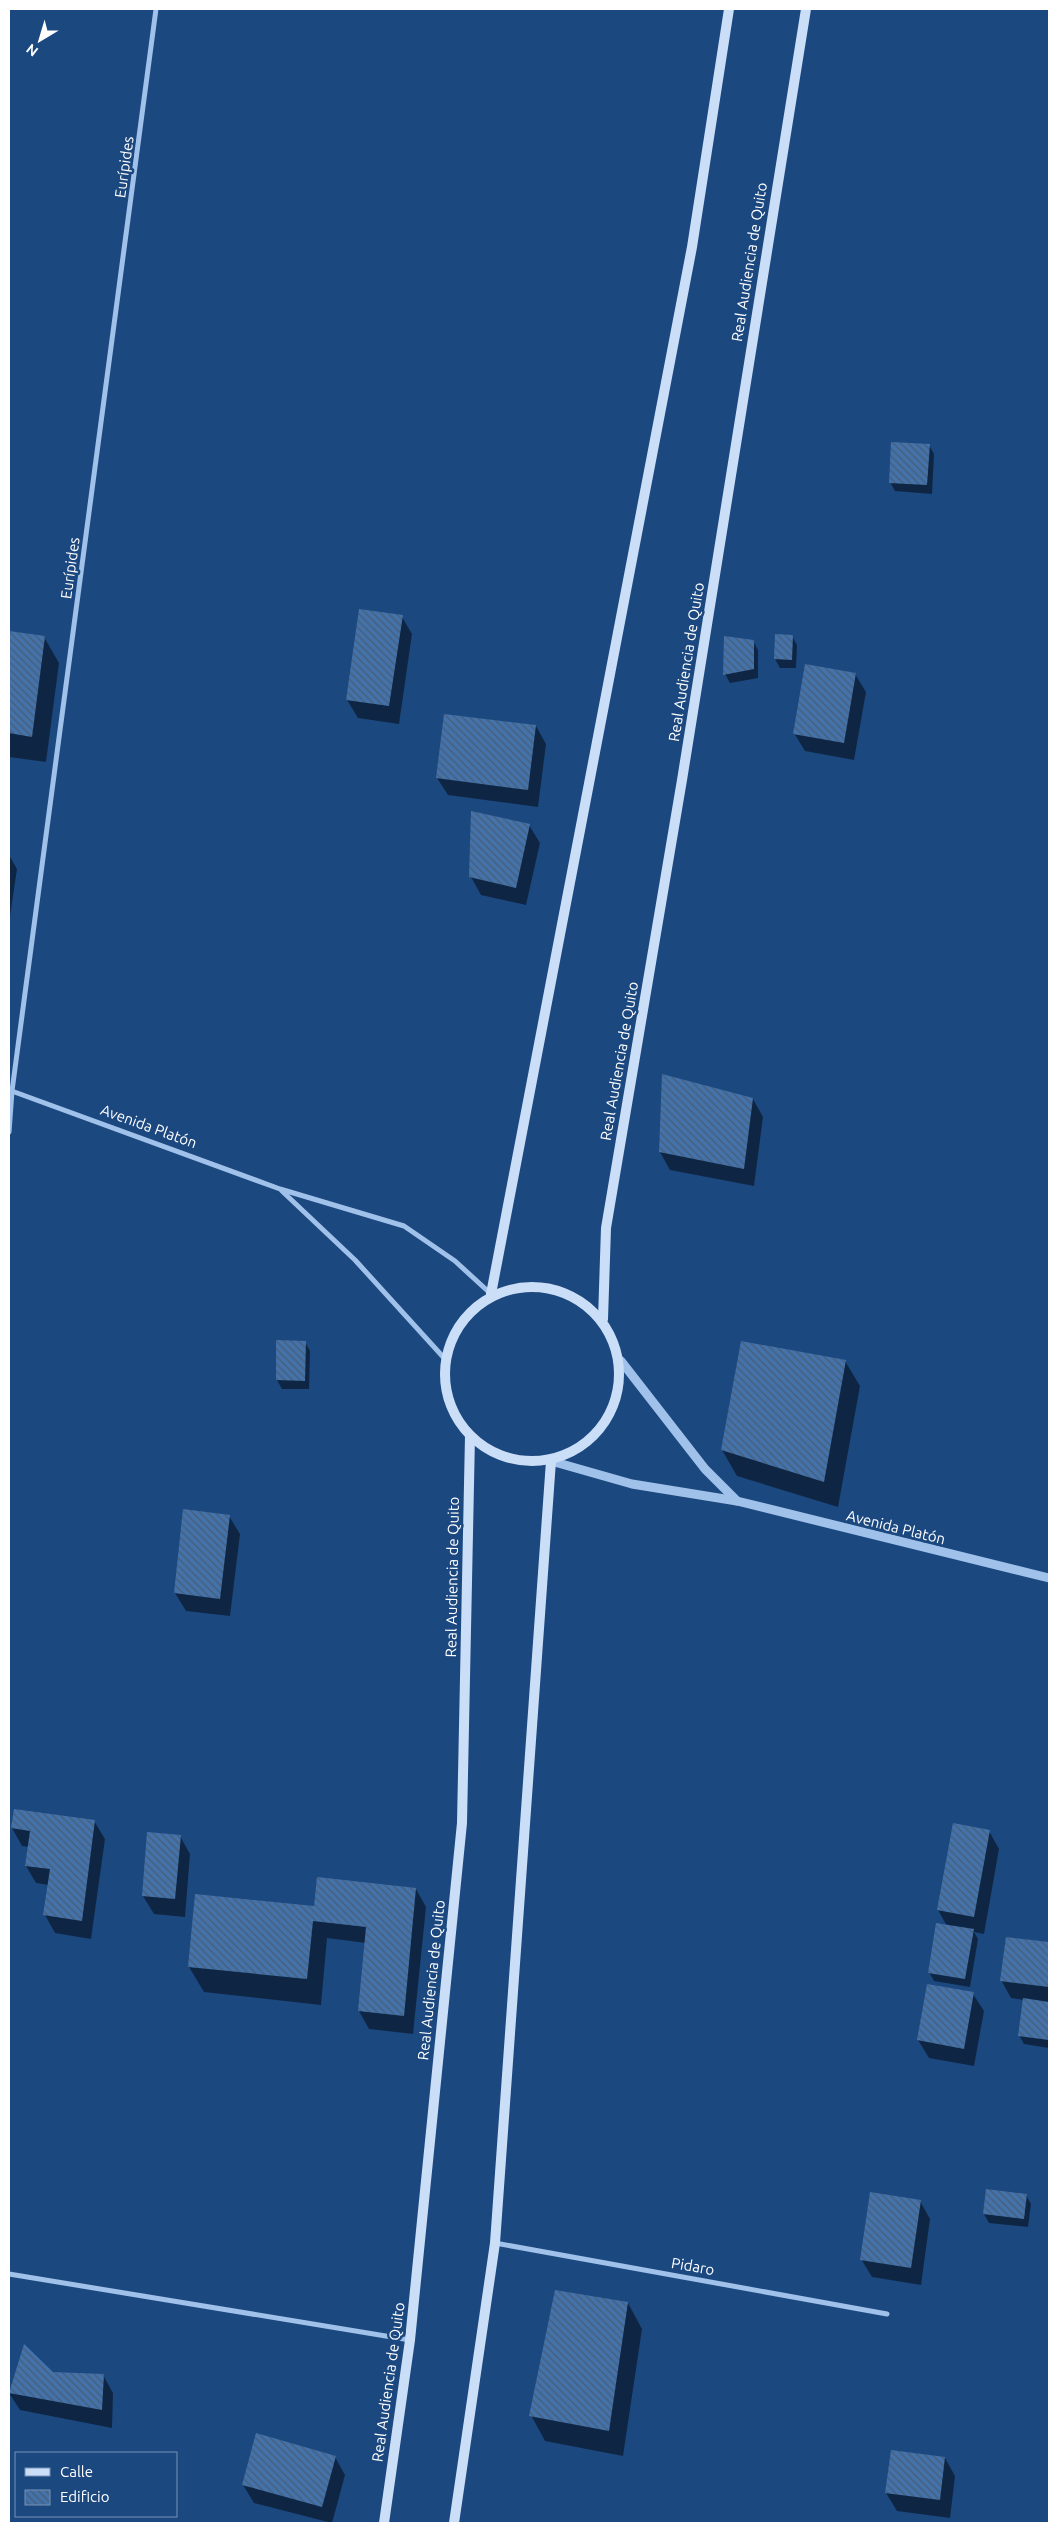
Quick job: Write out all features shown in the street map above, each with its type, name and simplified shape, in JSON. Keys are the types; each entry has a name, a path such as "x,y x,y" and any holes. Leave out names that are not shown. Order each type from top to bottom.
{"main road":[{"path":"492,1294 692,247 730,9"},
{"name":"Real Audiencia de Quito","path":"604,1320 606,1228 684,770 806,9"},
{"path":"530,1288 571,1294 604,1320 621,1361 616,1404 592,1441 551,1461 520,1460 495,1452 470,1436 451,1411 446,1385 445,1358 461,1321 492,1294 530,1288"},
{"name":"Real Audiencia de Quito","path":"384,2523 410,2340 462,1823 470,1436"},
{"path":"454,2523 494,2243 551,1461"}],"street":[{"name":"Eurípides","path":"9,1132 10,1091 156,9"},
{"name":"Avenida Platón","path":"10,1091 280,1189 404,1226 455,1261 492,1294"},
{"name":"Avenida Platón","path":"280,1189 355,1260 445,1358"},
{"path":"621,1361 705,1469 737,1501"},
{"name":"Avenida Platón","path":"551,1461 632,1484 737,1501 1049,1578"},
{"name":"Pidaro","path":"494,2243 887,2314"},
{"path":"9,2274 410,2340"}],"building":[{"path":"891,442 930,444 927,485 889,483"},
{"path":"359,609 403,615 389,706 346,700"},
{"path":"9,631 45,636 32,737 9,733"},
{"path":"775,634 793,635 792,660 774,659"},
{"path":"724,636 754,640 754,669 723,675"},
{"path":"805,664 856,673 844,743 793,734"},
{"path":"444,714 536,725 528,790 436,778"},
{"path":"471,811 530,824 516,888 469,877"},
{"path":"662,1074 753,1098 744,1169 659,1152"},
{"path":"276,1340 306,1341 305,1381 276,1380"},
{"path":"741,1341 846,1360 824,1482 721,1450"},
{"path":"183,1509 230,1515 220,1599 174,1593"},
{"path":"14,1809 95,1820 82,1921 43,1915 50,1869 25,1866 30,1831 11,1828"},
{"path":"953,1823 990,1830 974,1917 937,1910"},
{"path":"147,1832 181,1835 175,1899 142,1896"},
{"path":"317,1877 416,1888 404,2016 358,2011 366,1927 313,1921 307,1979 188,1967 195,1894 314,1906"},
{"path":"936,1923 974,1929 965,1979 928,1973"},
{"path":"1006,1937 1049,1942 1049,1987 1000,1981"},
{"path":"927,1984 974,1992 964,2049 917,2040"},
{"path":"1023,1998 1049,2002 1049,2040 1018,2036"},
{"path":"986,2189 1027,2194 1024,2219 983,2214"},
{"path":"870,2192 921,2200 911,2268 860,2260"},
{"path":"555,2290 628,2302 609,2431 529,2416"},
{"path":"24,2344 53,2372 104,2374 102,2410 9,2393"},
{"path":"256,2433 336,2456 322,2507 242,2485"},
{"path":"891,2450 945,2457 940,2500 885,2493"}]}
